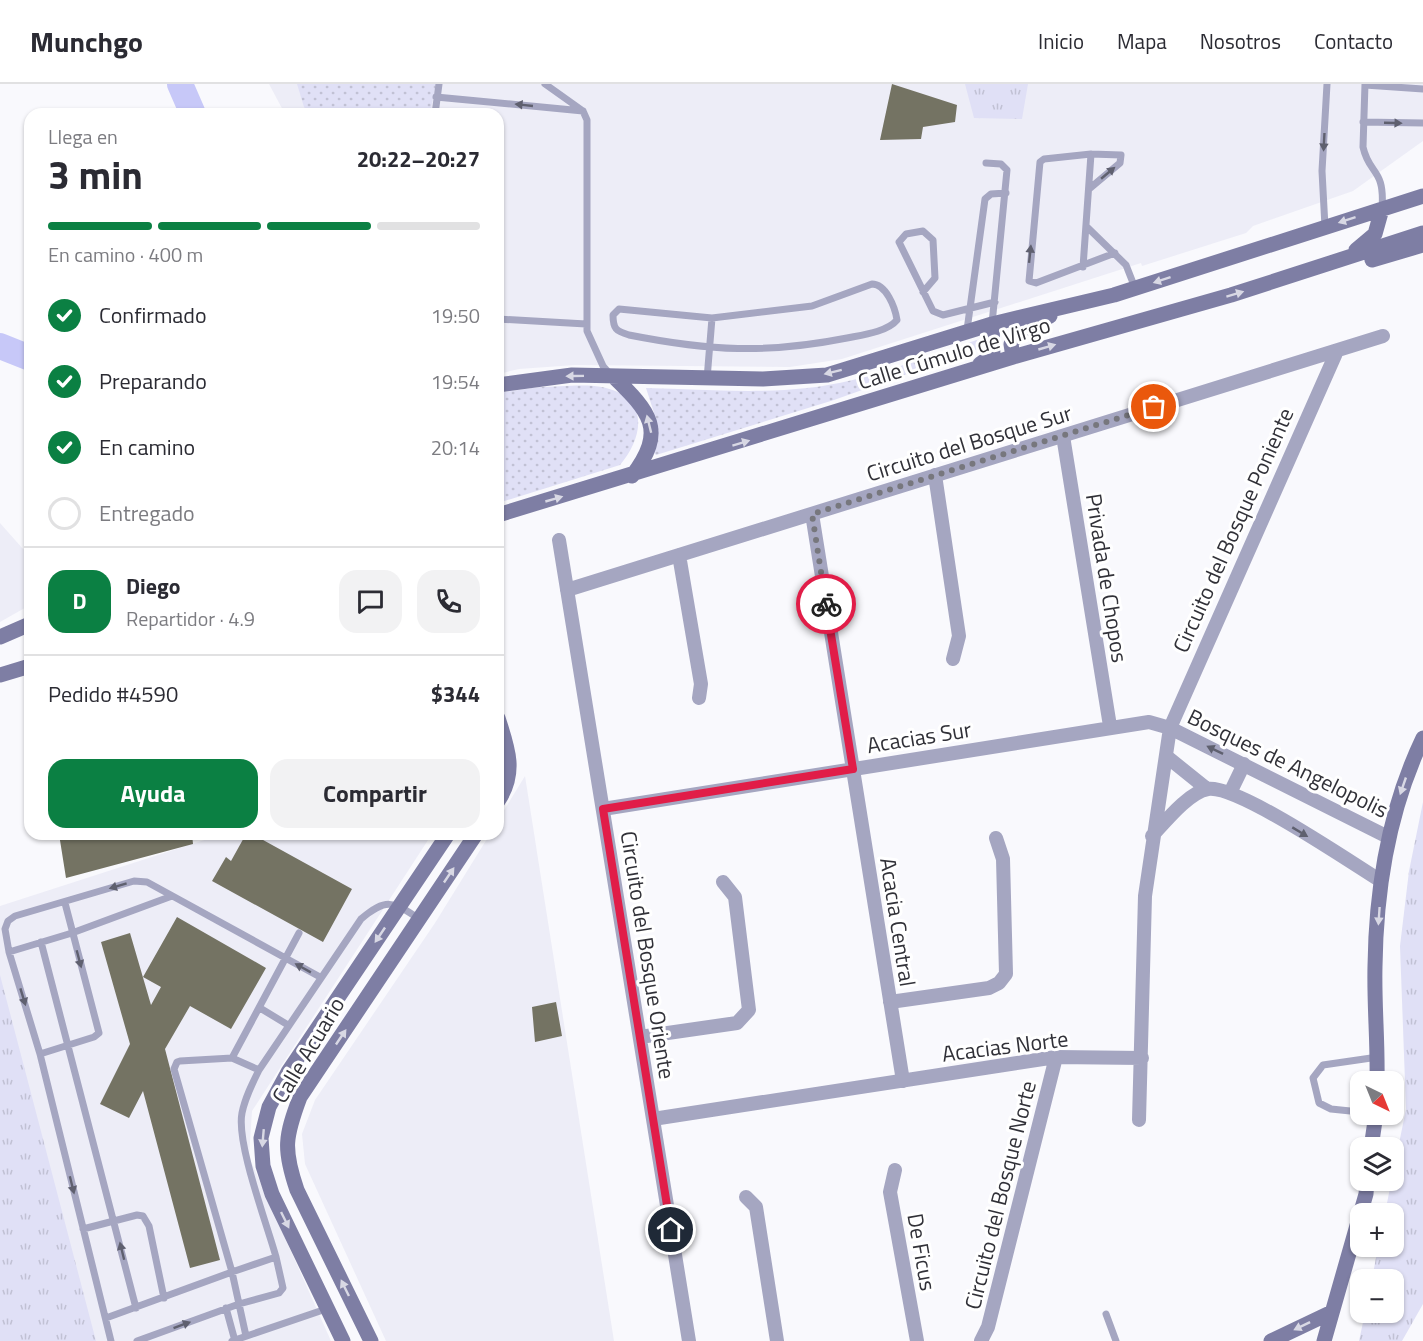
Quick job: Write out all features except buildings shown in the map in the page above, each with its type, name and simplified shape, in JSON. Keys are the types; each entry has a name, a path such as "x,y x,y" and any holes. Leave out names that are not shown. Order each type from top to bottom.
{"main road":[{"path":"1405,201 1423,186"},
{"name":"Calle Cúmulo de Virgo","path":"504,384 572,375 764,379 827,375 992,324 1135,288 1423,196"},
{"path":"1326,265 1367,242 1379,224 1382,209"},
{"name":"Calle Cúmulo de Virgo","path":"504,513 632,476 1013,357 1273,282 1423,232"},
{"path":"1273,282 1324,274 1423,245"},
{"path":"1013,357 1011,344 1018,332 1066,307"},
{"path":"936,382 988,361 993,355 995,346 992,324"},
{"path":"613,376 638,400 649,418 652,432 648,456 632,476"},
{"path":"0,637 24,627"},
{"path":"0,675 24,668"},
{"path":"504,738 511,762 508,783 504,790"},
{"path":"1377,1071 1375,966 1381,881 1388,837 1403,784 1423,738"},
{"name":"Calle Acuario","path":"343,1341 272,1194 263,1166 261,1138 269,1107 288,1072 399,906 439,840"},
{"name":"Calle Acuario","path":"371,1341 297,1190 288,1163 287,1132 300,1097 472,840"},
{"path":"1324,1341 1366,1191"},
{"path":"1271,1341 1332,1312"}],"street":[{"name":"Circuito del Bosque Sur","path":"567,590 1383,336"},
{"name":"Circuito del Bosque Poniente","path":"1170,728 1337,351"},
{"name":"Privada de Chopos","path":"1063,436 1110,726"},
{"path":"935,476 959,636 953,659"},
{"name":"Acacia Central","path":"812,514 903,1081"},
{"name":"Circuito del Bosque Oriente","path":"559,540 689,1341"},
{"path":"680,555 700,684 699,698"},
{"name":"Acacias Sur","path":"603,809 1110,726 1149,722 1170,728"},
{"path":"1139,1120 1144,896 1170,728"},
{"name":"Bosques de Angelopolis","path":"1170,728 1388,837"},
{"path":"1166,756 1207,789 1230,793 1381,881"},
{"path":"1230,793 1244,764"},
{"path":"1152,836 1175,811 1207,789"},
{"path":"890,1002 989,988 999,983 1006,974 1003,859 996,838"},
{"path":"640,1036 737,1023 749,1010 735,897 723,882"},
{"name":"Acacias Norte","path":"653,1119 1056,1057 1142,1058"},
{"name":"Circuito del Bosque Norte","path":"981,1341 988,1327 1056,1057"},
{"name":"De Ficus","path":"895,1170 890,1192 917,1341"},
{"path":"746,1197 756,1207 777,1341"}],"lane":[{"path":"435,108 439,84"},
{"path":"545,84 583,111 586,120 586,331 603,366 613,376"},
{"path":"1325,227 1322,171 1327,84"},
{"path":"1382,209 1382,180 1364,154 1365,85 1423,89"},
{"path":"436,97 583,111"},
{"path":"1363,122 1423,123"},
{"path":"1089,189 1123,159 1117,152 1044,159 1040,162 1029,281 1036,283 1083,267 1114,253"},
{"path":"1083,267 1091,154"},
{"path":"986,163 1001,164 1006,167 1006,194 992,324"},
{"path":"966,332 985,199 991,194 1006,194"},
{"path":"1086,226 1127,268 1135,288"},
{"path":"923,292 935,278 933,240 923,231 906,234 899,242 923,292 933,311 937,314 970,310 994,302"},
{"path":"878,284 883,288 897,320 893,325 860,335 801,347 770,350 673,344 617,331 613,326 613,315 619,309 712,318 812,306 878,284"},
{"path":"707,379 712,318"},
{"path":"504,319 586,324"},
{"path":"111,1341 40,1054 9,951 5,929 8,921 15,916 134,881 147,882 320,977"},
{"path":"9,951 72,933 172,896"},
{"path":"40,1054 94,1037 99,1033 65,903"},
{"path":"137,1341 226,1308 279,1293 283,1288 284,1282 241,1136 242,1115 259,1070 361,919 378,905 399,906 419,919"},
{"path":"232,1058 299,933"},
{"path":"41,942 70,1044 136,1308"},
{"path":"260,1008 288,1025"},
{"path":"1350,1111 1331,1109 1319,1103 1313,1078 1323,1065 1378,1057"},
{"path":"246,1336 232,1272 174,1069 180,1061 232,1058 259,1070"},
{"path":"83,1229 137,1215 147,1220 164,1298"},
{"path":"106,1318 276,1257"},
{"path":"226,1308 234,1341 327,1308"},
{"path":"1106,1314 1116,1341"}],"shaded area":[{"path":"269,84 1423,84 1423,141 1353,191 1253,226 1246,233 1142,266 1141,263 842,359 790,367 575,365 519,369 504,373 504,108 282,108"},
{"path":"0,523 24,550 24,608 0,622"},
{"path":"525,776 614,1341 386,1341 305,1164 302,1134 315,1100 435,923 486,840 504,840 504,810"},
{"path":"204,840 428,840 252,1111 249,1157 331,1341 95,1341 0,983 0,906"}],"green space":[{"path":"297,84 436,84 431,108 304,107"},
{"path":"965,84 1028,84 1022,119 974,118"},
{"path":"983,338 986,339 986,346 834,400 656,455 654,453 657,422 646,388 767,391 829,385 874,374"},
{"path":"590,386 620,393 636,410 638,420 634,443 620,465 504,501 504,392 540,387"},
{"path":"1423,802 1423,1304 1402,1341 1359,1341 1363,1323 1404,1323 1404,1269 1374,1269 1376,1257 1404,1257 1404,1203 1387,1203 1389,1191 1404,1191 1404,1137 1400,1137 1406,1109 1400,946 1409,871"},
{"path":"0,975 96,1341 0,1341"}],"waterway":[{"path":"180,84 190,108"},
{"path":"0,346 24,356"}],"way so far":[{"path":"826,604 812,514 1154,407"}],"route":[{"path":"671,1230 603,809 853,769 826,604"}]}
